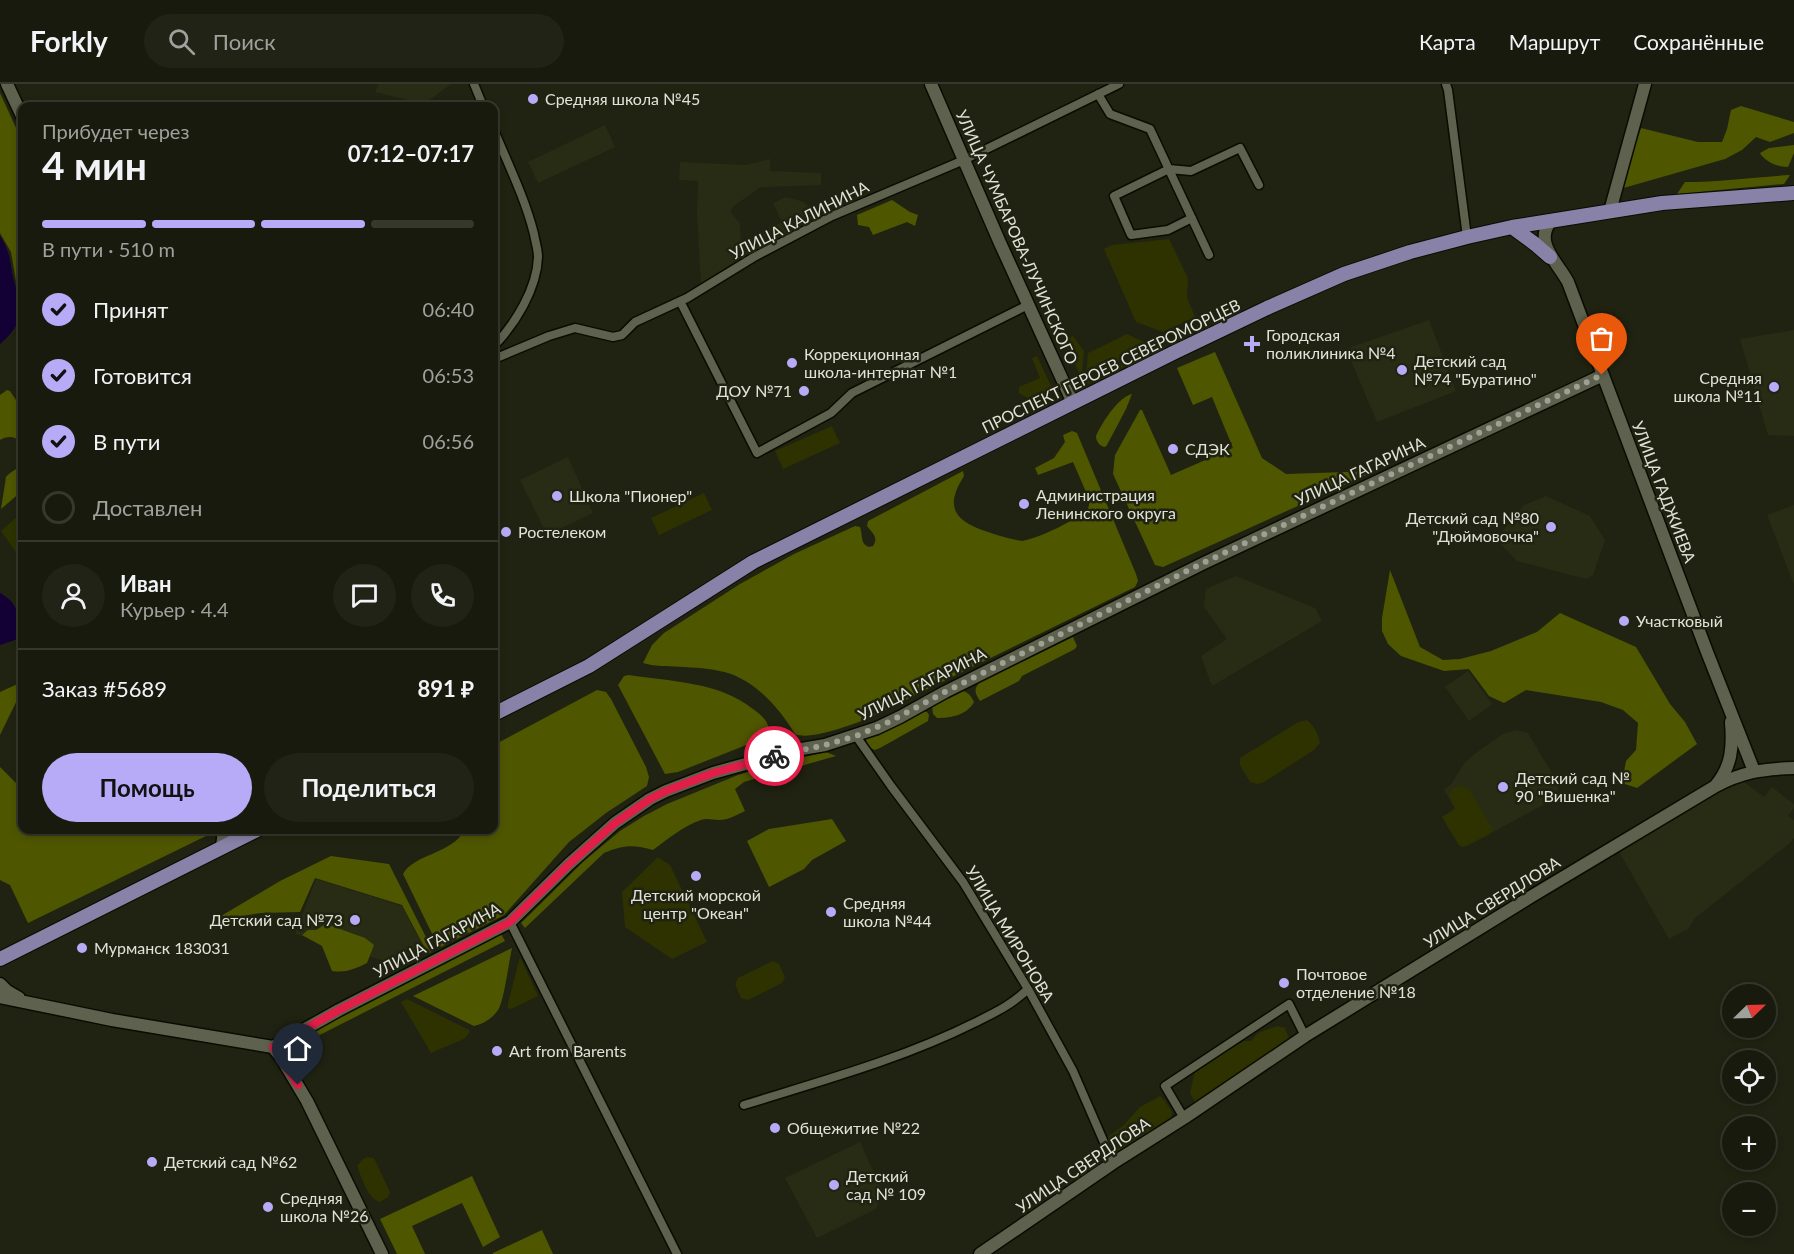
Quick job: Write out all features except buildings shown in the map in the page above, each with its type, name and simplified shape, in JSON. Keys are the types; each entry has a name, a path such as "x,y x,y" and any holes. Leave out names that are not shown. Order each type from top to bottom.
{"main road":[{"name":"ПРОСПЕКТ ГЕРОЕВ СЕВЕРОМОРЦЕВ","path":"498,712 589,666 753,562 1073,402 1257,313 1344,274 1410,252 1512,227 1692,200 1794,193"},
{"path":"1512,227 1550,257"},
{"path":"0,959 247,834"}],"street":[{"path":"7,84 18,107"},
{"path":"474,84 481,102"},
{"name":"УЛИЦА ЧУМБАРОВА-ЛУЧИНСКОГО","path":"932,84 1073,402"},
{"name":"УЛИЦА КАЛИНИНА","path":"498,357 575,328 613,337 622,335 635,322 680,301 754,256 832,216 964,160 1119,84"},
{"path":"1446,84 1467,237"},
{"path":"1610,211 1645,84"},
{"path":"1098,94 1110,114 1150,129 1209,255"},
{"path":"498,139 522,196 532,225 538,254 536,274 527,296 511,325 498,342"},
{"path":"1192,218 1168,231 1131,235 1114,196 1169,169 1191,171 1240,148 1259,185"},
{"name":"УЛИЦА ГАДЖИЕВА","path":"1551,221 1544,236 1550,257 1568,282 1754,771"},
{"path":"680,301 757,453 831,414 852,393 1028,304"},
{"name":"УЛИЦА ГАГАРИНА","path":"273,1047 339,1010 510,922 615,823 666,791 713,773 856,736 900,717 945,692 1203,563 1602,375"},
{"name":"УЛИЦА ГАДЖИЕВА","path":"1714,787 1726,772 1729,764 1732,733 1731,712"},
{"name":"УЛИЦА МИРОНОВА","path":"856,736 963,882 1028,989 1073,1071 1113,1163"},
{"name":"УЛИЦА СВЕРДЛОВА","path":"980,1254 1305,1036 1714,787 1734,777 1754,771 1794,768"},
{"path":"222,847 224,834"},
{"path":"510,922 677,1254"},
{"path":"0,984 31,1004"},
{"path":"744,1105 854,1070 948,1036 1013,1003 1028,989"},
{"path":"0,997 273,1047 303,1093 382,1254"},
{"path":"1184,1118 1165,1086 1289,1004 1305,1036"}],"shaded area":[{"path":"379,84 451,84 427,102 416,102 375,92"},
{"path":"605,125 615,147 538,183 528,162"},
{"path":"770,159 770,171 821,173 821,185 761,187 735,205 730,211 740,224 741,244 782,222 773,203 786,197 801,201 825,216 738,259 718,277 701,284 697,213 698,181 679,180 680,162 745,165"},
{"path":"0,236 8,253 18,294 18,322 0,344"},
{"name":"Детский сад №74 \"Буратино\"","path":"1429,320 1456,391 1377,422 1346,349"},
{"name":"Средняя школа №11","path":"1794,330 1794,436 1768,435 1740,339"},
{"name":"Школа \"Пионер\"","path":"568,457 593,513 547,535 520,480"},
{"name":"Детский сад №80 \"Дюймовочка\"","path":"1546,496 1590,516 1605,540 1593,575 1586,579 1517,561 1496,539 1524,505"},
{"path":"1794,505 1794,585 1767,515"},
{"path":"1236,576 1315,608 1322,621 1212,686 1201,656 1227,639 1204,607 1206,589"},
{"path":"0,593 12,602 17,612 18,639 0,645"},
{"path":"1468,671 1492,704 1469,721 1445,687"},
{"name":"Детский сад № 90 \"Вишенка\"","path":"1516,730 1528,733 1559,785 1556,798 1463,847 1459,845 1442,817 1455,809 1444,790 1452,783 1465,762 1477,752 1503,734"},
{"path":"1741,780 1764,797 1772,787 1794,804 1788,816 1794,820 1794,838 1695,918 1688,929 1669,939 1618,850 1709,796"},
{"name":"Детский сад №73","path":"316,879 402,906 424,948 395,964 295,934"},
{"name":"Детский сад № 109","path":"860,1142 883,1192 876,1209 817,1238 785,1178"}],"green space":[{"path":"0,93 18,132 18,288 11,252 0,233"},
{"path":"1741,106 1794,122 1794,133 1770,142 1756,137 1742,150 1725,159 1620,189 1641,128 1698,142 1722,142 1731,110"},
{"path":"1794,145 1794,153 1788,167 1772,163 1760,153 1769,148"},
{"path":"1790,175 1784,184 1677,194 1685,182"},
{"path":"892,200 918,215 915,226 907,222 873,235 869,227 858,225 857,215"},
{"path":"1169,239 1188,278 1187,297 1195,317 1163,332 1136,322 1104,249 1112,245"},
{"path":"1127,334 1150,345 1086,376 1088,353"},
{"path":"1073,336 1084,351 1082,375 1064,341"},
{"path":"1158,345 1164,348 1088,384 1086,380"},
{"path":"1215,352 1262,458 1286,474 1375,471 1163,567 1155,565 1113,474 1115,455 1140,410 1142,410 1171,475 1233,448 1212,397 1193,405 1177,368"},
{"path":"1037,356 1051,386 1047,397 1036,403 1019,393 1019,387 1040,378 1032,358"},
{"path":"7,390 10,391 18,403 18,439 6,437 0,440 0,395"},
{"path":"1132,394 1107,445 1101,446 1096,436 1102,424 1121,400"},
{"path":"832,426 840,443 783,469 775,451"},
{"path":"1072,431 1077,433 1136,574 1138,581 1135,587 871,717 832,731 811,735 795,734 768,698 741,678 708,669 643,663 652,645 664,633 740,584 794,554 855,526 860,527 864,544 869,547 873,546 875,538 867,526 868,521 963,471 964,476 955,496 955,511 959,517 974,527 1022,541 1066,524 1088,509 1090,501 1073,462 1038,475 1035,468 1054,458 1065,442 1063,435"},
{"path":"18,468 18,494 1,509 6,477"},
{"path":"704,493 712,510 659,535 651,518"},
{"path":"18,516 18,555 1,531"},
{"path":"1390,570 1420,647 1443,660 1460,659 1491,651 1537,632 1560,613 1636,647 1697,744 1637,788 1622,783 1626,761 1636,750 1638,723 1623,710 1601,702 1526,690 1504,703 1489,696 1469,669 1444,671 1401,656 1388,644 1382,631"},
{"path":"1073,637 1077,646 1075,649 980,701 976,687 980,682"},
{"path":"624,676 694,684 724,693 759,713 766,721 769,731 754,742 678,772 665,774 618,685"},
{"path":"18,684 18,698 0,735 0,692"},
{"path":"597,690 606,692 646,767 649,777 647,786 606,813 569,842 504,915 439,948 403,874 416,862 452,844 462,834 498,834 498,743"},
{"path":"963,691 970,695 974,702 967,710 948,717 937,718 933,714 932,706"},
{"path":"923,711 929,715 928,721 880,748 875,750 868,747 866,739"},
{"path":"1307,720 1317,733 1320,743 1314,750 1264,782 1258,784 1250,782 1240,765 1240,758 1298,722"},
{"path":"826,752 836,756 744,782 735,789 745,811 736,816 722,820 701,820 676,833 653,850 628,846 604,853 525,928 521,923 584,861 620,831 644,816 667,804 738,775"},
{"path":"0,767 18,784 18,834 207,834 28,923 10,885 0,880"},
{"path":"1460,786 1469,789 1492,828 1490,834 1463,847 1459,845 1442,817 1455,809 1449,794 1454,788"},
{"path":"832,819 846,841 812,860 804,869 769,887 747,841 769,829"},
{"path":"331,856 389,864 433,951 428,954 402,905 315,878 300,912 221,916 280,881"},
{"path":"658,857 670,865 707,942 672,959 625,927 622,892"},
{"path":"326,924 365,938 374,945 367,963 350,970 332,971 322,946 302,935 308,930 316,930"},
{"path":"501,934 505,941 296,1047 297,1037"},
{"path":"512,948 500,1005 493,1016 484,1022 474,1026 413,996"},
{"path":"520,957 538,996 511,1009 508,1008 508,1003"},
{"path":"773,961 779,964 785,977 782,983 748,1000 741,998 735,984 738,978"},
{"path":"407,999 470,1032 464,1039 431,1053 401,1002"},
{"path":"1277,1026 1285,1028 1289,1038 1277,1050 1199,1103 1195,1102 1190,1093 1195,1071 1244,1041 1251,1041 1258,1033"},
{"path":"1160,1096 1172,1112 1170,1121 1124,1153 1114,1154 1107,1144 1107,1137 1123,1126 1140,1107"},
{"path":"368,1157 374,1158 390,1192 388,1197 380,1202 368,1192 357,1166"},
{"path":"472,1176 500,1237 483,1247 462,1203 412,1226 425,1254 397,1254 380,1219"},
{"path":"542,1230 553,1254 493,1254 493,1253"}],"way so far":[{"path":"774,756 825,745 877,728 1203,563 1602,375"}],"place":[{"name":"Средняя школа №45","path":"533,99"},
{"name":"Городская поликлиника №4","path":"1252,344"},
{"name":"Коррекционная школа-интернат №1","path":"792,363"},
{"name":"Детский сад №74 \"Буратино\"","path":"1402,370"},
{"name":"Средняя школа №11","path":"1774,387"},
{"name":"ДОУ №71","path":"804,391"},
{"name":"СДЭК","path":"1173,449"},
{"name":"Школа \"Пионер\"","path":"557,496"},
{"name":"Администрация Ленинского округа","path":"1024,504"},
{"name":"Детский сад №80 \"Дюймовочка\"","path":"1551,527"},
{"name":"Ростелеком","path":"506,532"},
{"name":"Участковый","path":"1624,621"},
{"name":"Детский сад № 90 \"Вишенка\"","path":"1503,787"},
{"name":"Детский морской центр \"Океан\"","path":"696,876"},
{"name":"Средняя школа №44","path":"831,912"},
{"name":"Детский сад №73","path":"355,920"},
{"name":"Мурманск 183031","path":"82,948"},
{"name":"Почтовое отделение №18","path":"1284,983"},
{"name":"Art from Barents","path":"497,1051"},
{"name":"Общежитие №22","path":"775,1128"},
{"name":"Детский сад №62","path":"152,1162"},
{"name":"Детский сад № 109","path":"834,1185"},
{"name":"Средняя школа №26","path":"268,1207"}],"route":[{"path":"298,1085 273,1047 339,1010 510,922 615,823 650,799 713,773 774,756"}]}
